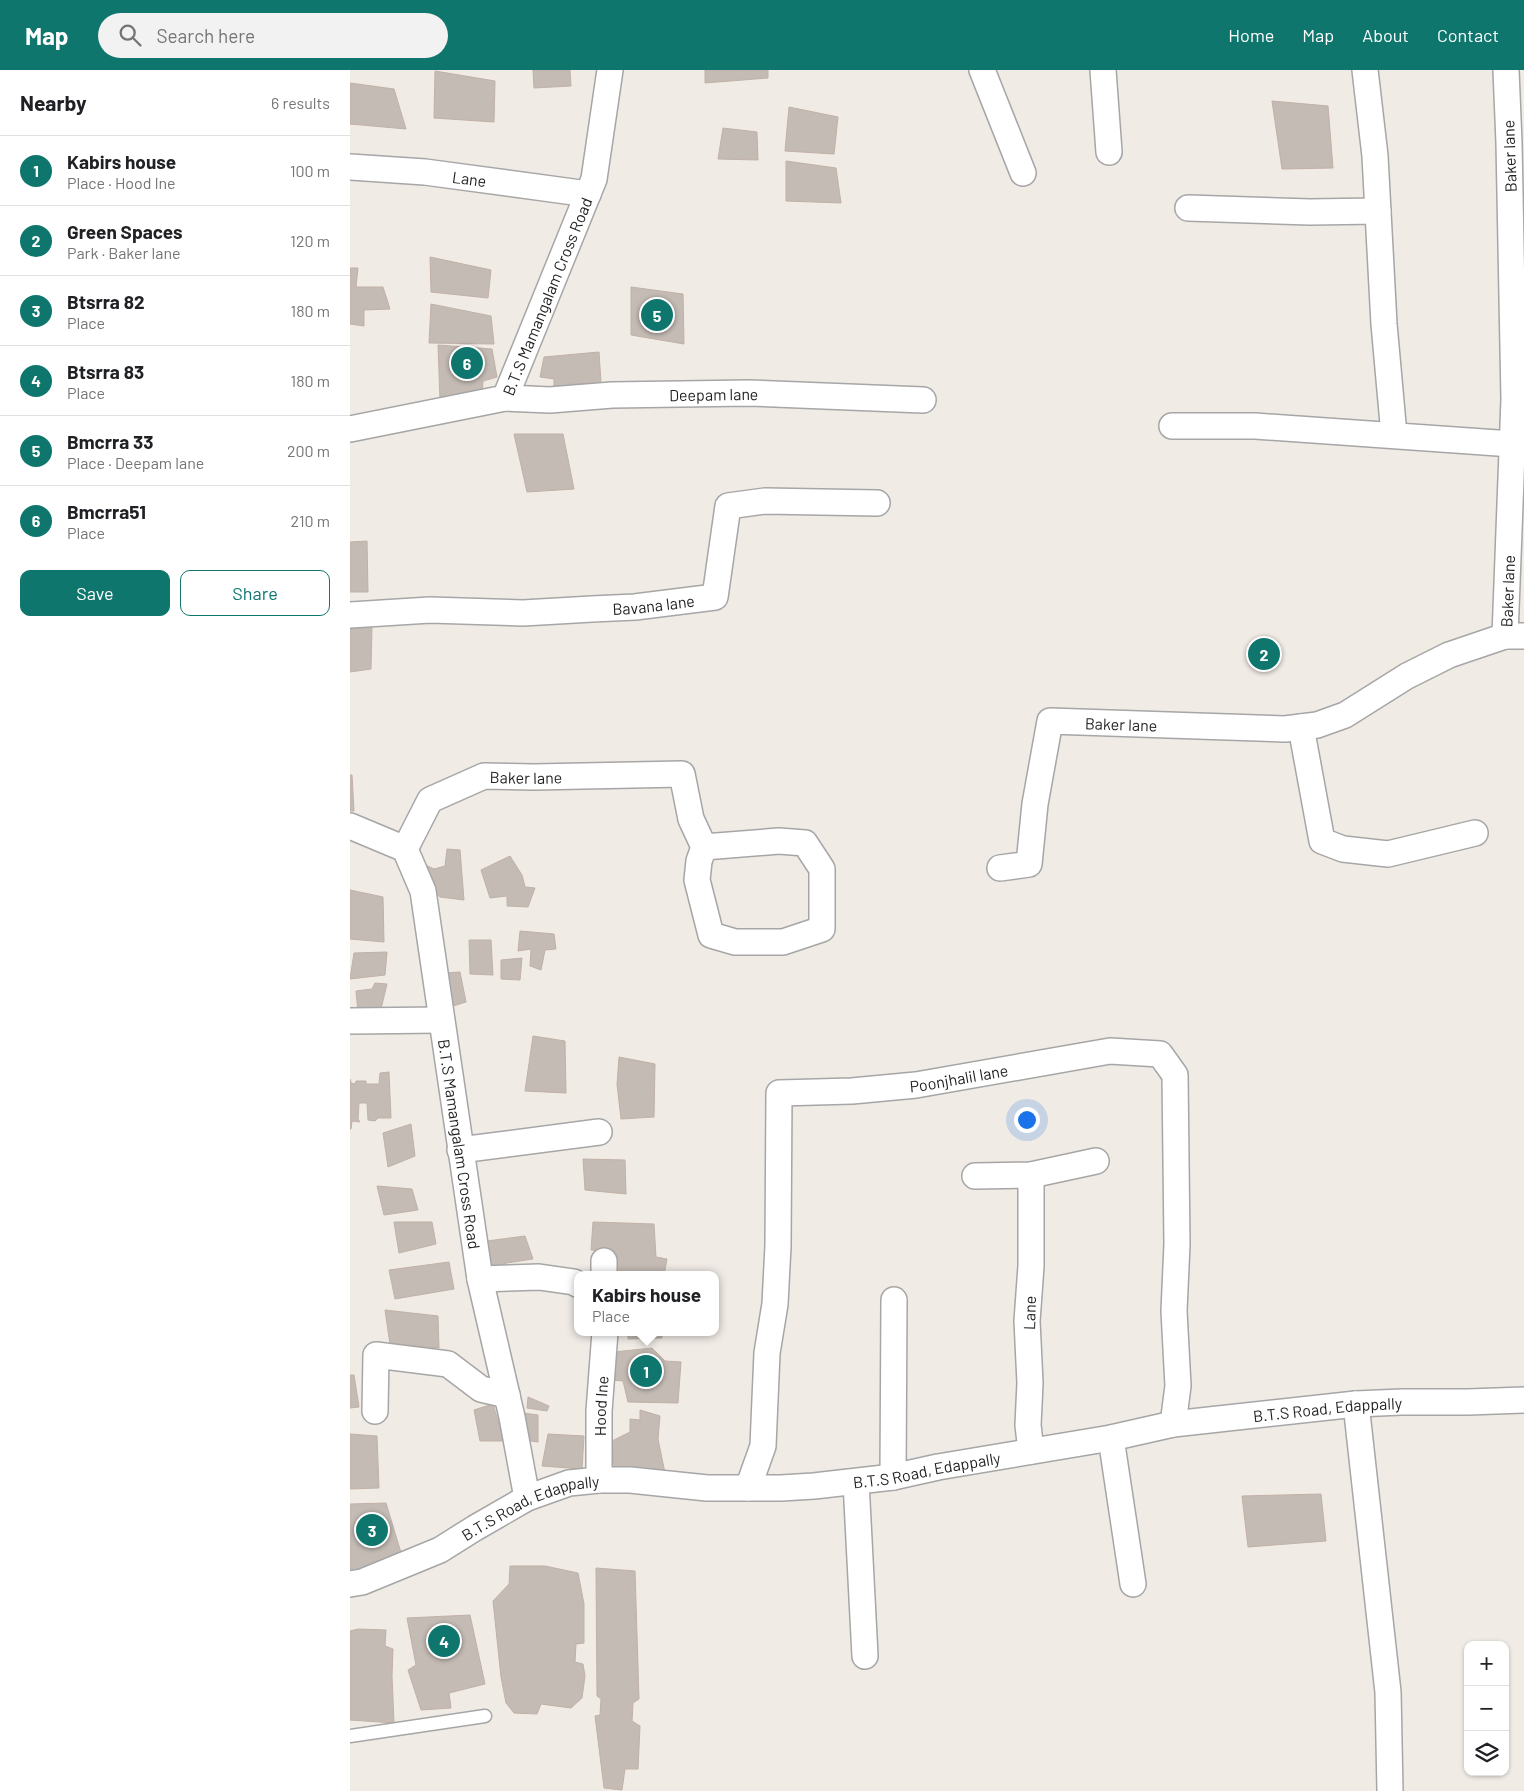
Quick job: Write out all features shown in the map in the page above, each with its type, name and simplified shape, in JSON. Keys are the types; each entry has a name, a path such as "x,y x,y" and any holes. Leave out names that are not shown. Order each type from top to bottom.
{"street":[{"name":"B.T.S Mamangalam Cross Road","path":"350,429 505,398 594,179 610,70"},
{"path":"982,70 1023,172"},
{"path":"1103,70 1109,152"},
{"path":"1366,70 1376,156 1384,324 1394,435"},
{"name":"Baker lane","path":"1000,868 1029,864 1035,804 1050,721 1285,729 1317,725 1345,715 1408,676 1449,655 1514,636 1518,443 1514,381 1506,70"},
{"name":"Lane","path":"350,167 425,172 588,194"},
{"path":"1188,208 1310,212 1378,211"},
{"name":"Deepam lane","path":"505,398 550,400 612,395 749,393 923,400"},
{"path":"1172,426 1255,426 1518,443"},
{"name":"Bavana lane","path":"350,615 430,610 523,612 635,607 716,597 728,506 766,501 877,502"},
{"path":"1301,727 1322,841 1344,849 1388,854 1474,833"},
{"name":"Baker lane","path":"405,849 430,800 484,776 534,778 682,774 691,818 704,847"},
{"path":"350,826 405,849"},
{"path":"779,841 805,843 822,869 822,929 783,942 735,942 711,935 697,880 699,861 704,847 779,841"},
{"name":"B.T.S Mamangalam Cross Road","path":"405,849 422,891 480,1279 507,1395 527,1498"},
{"path":"350,1021 442,1020"},
{"name":"Poonjhalil lane","path":"748,1488 763,1446 767,1353 775,1304 778,1246 779,1093 852,1091 916,1084 1110,1051 1160,1054 1175,1076 1176,1244 1174,1311 1178,1386 1173,1424"},
{"path":"460,1150 600,1132"},
{"path":"975,1176 1031,1175 1096,1161"},
{"name":"Lane","path":"1031,1175 1028,1426 1031,1451"},
{"path":"480,1279 538,1277 574,1282"},
{"path":"893,1477 894,1300"},
{"name":"Hood lne","path":"599,1480 599,1411 605,1336"},
{"path":"375,1411 376,1356 448,1364 480,1389 507,1395"},
{"name":"B.T.S Road, Edappally","path":"350,1584 362,1582 440,1550 527,1498 569,1483 599,1480 630,1480 708,1488 781,1488 856,1482 1111,1438 1173,1424 1356,1404 1524,1400"},
{"path":"1356,1404 1388,1692 1390,1791"},
{"path":"1111,1438 1133,1584"},
{"path":"856,1482 865,1656"}],"lane":[{"path":"350,1736 485,1716"}],"building":[{"path":"533,70 570,70 571,86 534,88"},
{"path":"705,70 768,70 768,78 705,83"},
{"path":"435,71 495,81 494,122 434,118"},
{"path":"350,83 394,89 406,129 350,124"},
{"path":"1272,101 1328,106 1333,168 1282,169"},
{"path":"789,107 838,117 834,154 785,151"},
{"path":"723,128 757,132 758,160 718,159"},
{"path":"786,161 836,168 841,203 786,201"},
{"path":"430,257 491,270 488,298 431,292"},
{"path":"350,268 358,268 356,287 383,287 390,309 364,310 364,326 350,324"},
{"path":"631,287 683,294 684,344 631,335"},
{"path":"431,304 491,316 494,344 429,343"},
{"path":"438,345 492,349 497,377 483,381 482,399 440,400"},
{"path":"599,352 601,383 569,384 568,394 554,394 554,379 540,377 544,357"},
{"path":"514,434 563,434 574,489 527,492"},
{"path":"367,541 368,592 350,592 350,542"},
{"path":"372,625 371,669 350,672 350,629"},
{"path":"350,775 352,775 354,811 350,811"},
{"path":"447,849 460,850 464,900 440,897 422,881 417,861 434,869 445,866"},
{"path":"510,856 522,875 525,887 535,888 528,907 507,906 507,896 490,898 481,870"},
{"path":"350,890 383,897 384,942 350,939"},
{"path":"520,931 554,934 556,949 545,950 541,970 530,966 531,949 518,951"},
{"path":"469,940 491,940 493,975 470,974"},
{"path":"387,952 385,975 350,979 354,953"},
{"path":"522,958 520,980 501,979 501,960"},
{"path":"460,972 466,1002 450,1007 445,973"},
{"path":"375,983 387,984 381,1009 358,1012 356,991 372,989"},
{"path":"533,1036 565,1041 566,1093 525,1091"},
{"path":"619,1057 655,1064 654,1117 621,1119 617,1084"},
{"path":"389,1072 391,1118 378,1118 375,1121 368,1120 367,1103 359,1103 358,1119 360,1122 352,1121 350,1129 350,1079 351,1083 355,1084 356,1081 366,1081 366,1084 379,1084 380,1073"},
{"path":"411,1124 415,1156 388,1167 383,1133"},
{"path":"583,1159 625,1160 626,1194 585,1190"},
{"path":"377,1186 412,1189 418,1210 384,1215"},
{"path":"394,1222 432,1222 436,1244 399,1253"},
{"path":"593,1222 654,1224 656,1257 667,1259 665,1271 617,1271 616,1252 591,1250"},
{"path":"525,1236 533,1259 488,1268 487,1241"},
{"path":"449,1262 454,1289 395,1299 389,1270"},
{"path":"385,1310 438,1316 439,1348 390,1344"},
{"path":"628,1336 662,1336 662,1338 628,1339"},
{"path":"652,1348 665,1361 681,1362 678,1403 628,1402 623,1381 611,1380 614,1352"},
{"path":"350,1375 354,1375 359,1407 350,1408"},
{"path":"528,1397 549,1406 547,1411 527,1408"},
{"path":"493,1404 504,1441 480,1441 474,1410"},
{"path":"640,1410 660,1416 658,1439 665,1473 614,1467 612,1441 630,1432 630,1419 640,1420"},
{"path":"523,1413 538,1415 538,1442 524,1440"},
{"path":"350,1434 377,1436 379,1488 350,1489"},
{"path":"548,1434 584,1436 582,1469 542,1466"},
{"path":"1321,1494 1326,1541 1248,1547 1242,1496"},
{"path":"386,1503 402,1556 352,1573 350,1567 350,1504"},
{"path":"510,1566 545,1566 578,1573 584,1604 584,1643 576,1644 575,1662 583,1664 585,1676 582,1698 571,1708 541,1704 537,1714 514,1713 506,1703 501,1677 493,1601 509,1584"},
{"path":"596,1568 635,1571 639,1699 633,1703 632,1721 640,1726 638,1769 625,1769 622,1790 604,1788 595,1716 600,1715 601,1699 597,1696"},
{"path":"470,1615 485,1684 449,1693 451,1708 421,1710 408,1670 416,1665 407,1618"},
{"path":"358,1629 386,1630 385,1646 393,1649 394,1723 350,1720 350,1631"}],"place":[{"name":"Bmcrra 33","path":"657,315"},
{"name":"Bmcrra51","path":"467,363"},
{"name":"Green Spaces","path":"1264,654"},
{"name":"Kabirs house","path":"646,1371"},
{"name":"Btsrra 82","path":"372,1530"},
{"name":"Btsrra 83","path":"444,1641"}]}
